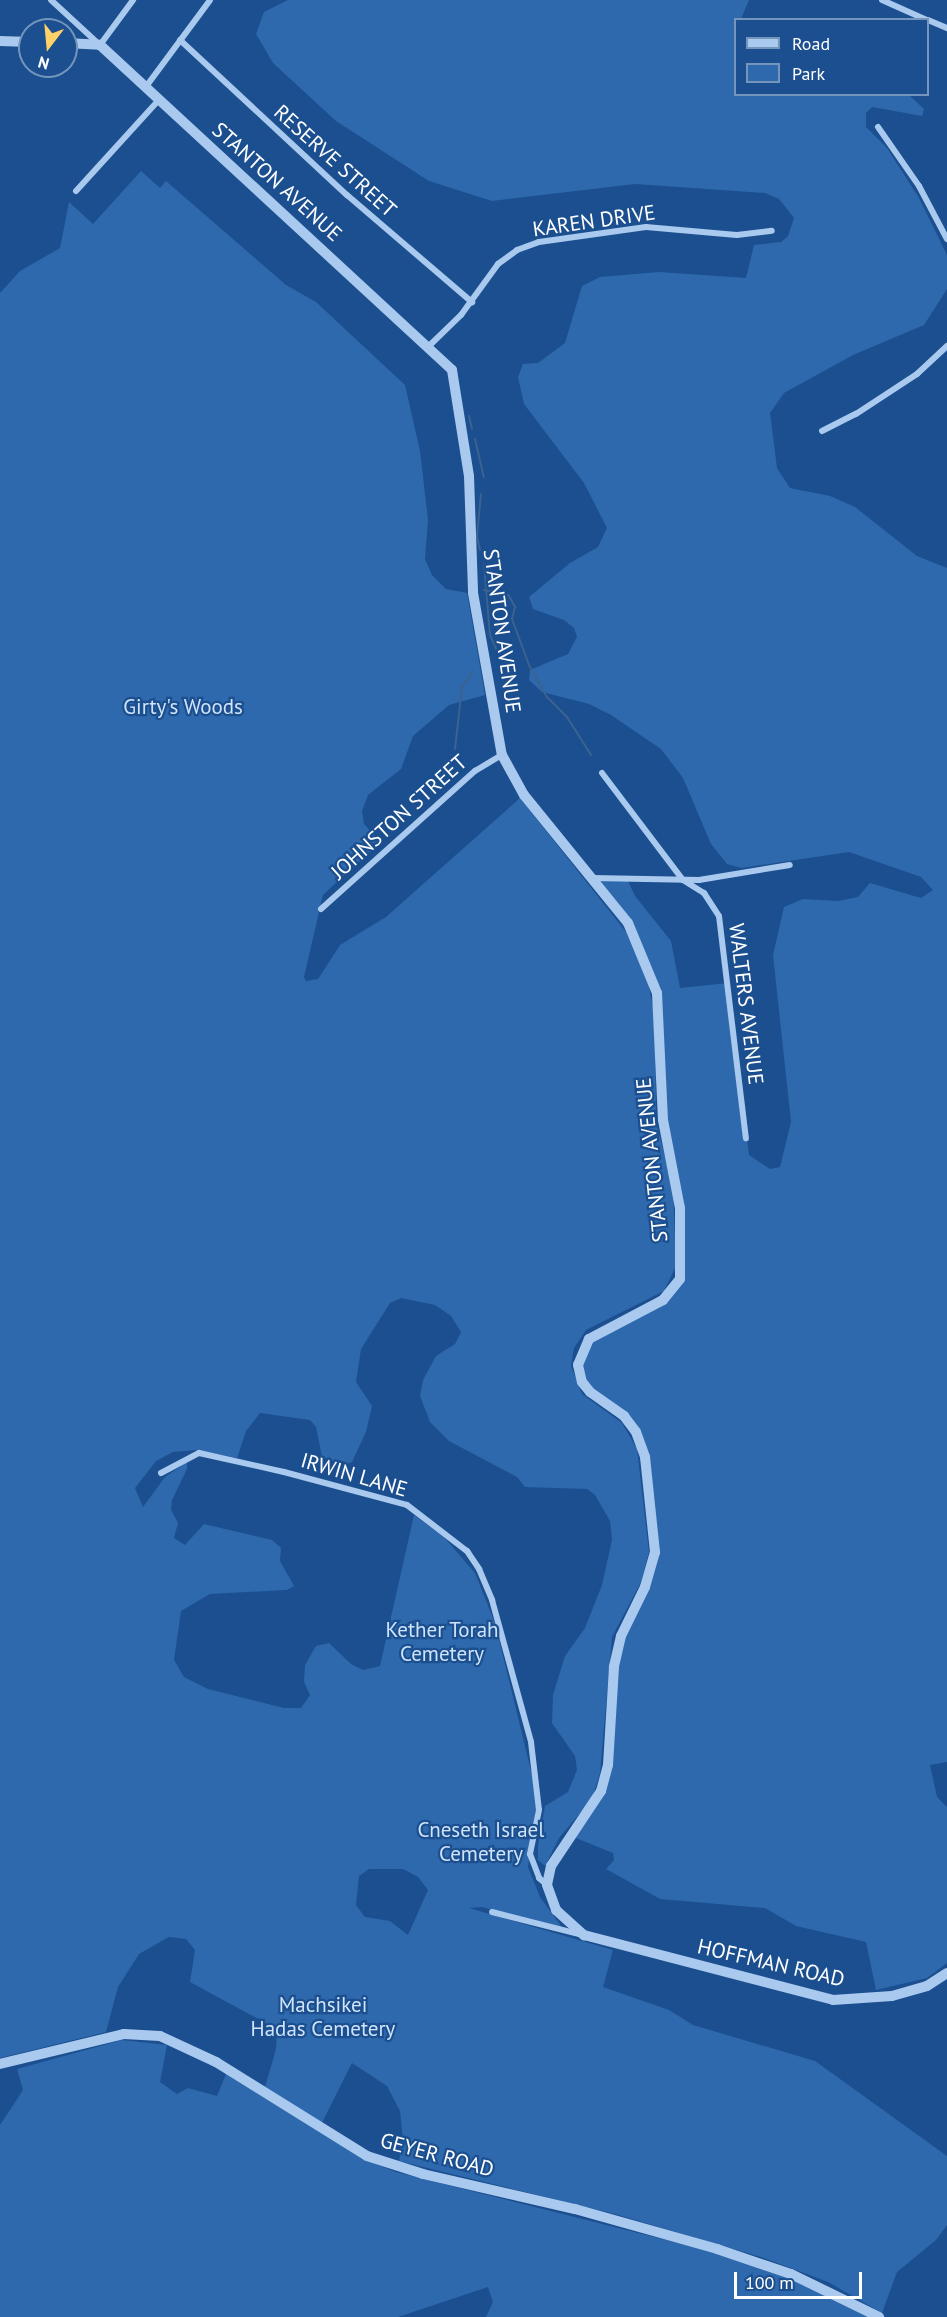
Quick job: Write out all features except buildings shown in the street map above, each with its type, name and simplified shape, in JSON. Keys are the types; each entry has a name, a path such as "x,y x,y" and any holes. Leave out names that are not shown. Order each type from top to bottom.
{"street":[{"name":"STANTON AVENUE","path":"51,0 447,363 454,380 469,476 472,593 502,755 524,795 628,923 657,993 663,1120 680,1208 681,1268 678,1284 663,1300 598,1332 582,1347 579,1357 582,1383 624,1416 636,1432 645,1457 655,1552 645,1587 621,1636 614,1667 608,1765 601,1791 588,1815 555,1856 547,1885"},
{"path":"78,44 100,45 133,0"},
{"path":"145,88 210,0"},
{"path":"882,0 922,18"},
{"path":"929,21 947,28"},
{"name":"RESERVE STREET","path":"180,40 347,195 472,302"},
{"path":"0,41 18,42"},
{"path":"76,191 159,101"},
{"path":"878,127 919,186 947,239"},
{"name":"KAREN DRIVE","path":"429,346 472,302 506,257 539,242 646,227 737,235 771,231"},
{"path":"822,431 856,414 917,374 947,346"},
{"name":"JOHNSTON STREET","path":"321,909 475,771 502,755"},
{"name":"WALTERS AVENUE","path":"602,773 683,880 704,893 719,916 746,1138"},
{"path":"593,878 683,880 790,865"},
{"name":"IRWIN LANE","path":"160,1473 199,1453 284,1472 407,1505 467,1551 479,1569 492,1600 531,1742 539,1810 530,1854 535,1872 547,1885"},
{"name":"HOFFMAN ROAD","path":"547,1885 562,1919 584,1935"},
{"name":"HOFFMAN ROAD","path":"492,1912 833,2000 892,1996 927,1986 947,1973"},
{"name":"GEYER ROAD","path":"0,2064 113,2036 160,2036 216,2062 367,2156 423,2174 575,2209 717,2249 791,2274 879,2317"}],"green space":[{"path":"288,0 749,0 741,18 734,18 734,96 910,96 924,109 922,116 872,107 866,113 866,127 887,148 919,198 947,255 947,289 924,325 853,355 784,393 770,413 777,468 790,488 830,496 855,507 917,556 947,568 947,1762 930,1765 937,1797 947,1807 947,1963 927,1978 876,1990 866,1942 796,1926 765,1908 660,1899 606,1869 614,1860 613,1853 571,1836 601,1791 614,1667 655,1552 636,1432 582,1382 582,1347 671,1293 682,1251 663,1120 660,1014 642,949 593,878 627,879 635,896 671,941 680,988 728,983 749,1155 770,1169 780,1167 791,1122 773,955 784,907 803,899 838,901 858,897 870,883 921,898 933,890 921,877 849,852 741,868 727,864 711,844 683,778 661,749 611,715 589,704 542,692 529,680 530,670 568,654 577,637 574,628 564,620 533,609 529,597 570,563 598,547 607,528 584,483 524,404 518,377 523,364 538,363 565,343 582,286 600,277 659,272 746,278 754,245 781,242 788,236 794,218 779,199 765,193 635,184 492,201 429,181 336,121 273,63 256,34 264,12"},
{"path":"141,171 160,188 166,181 286,285 316,302 405,385 420,451 428,520 425,559 432,575 446,589 467,593 485,695 449,705 413,736 401,769 368,795 362,811 364,824 380,842 323,895 304,977 306,981 318,979 340,945 386,917 520,798 626,932 648,982 655,1017 656,1122 673,1187 676,1266 664,1291 586,1330 574,1348 571,1366 582,1394 622,1423 637,1449 649,1552 641,1582 612,1637 600,1773 592,1799 559,1838 545,1866 538,1860 538,1846 545,1806 568,1792 577,1770 575,1756 552,1723 553,1695 565,1656 585,1628 602,1585 612,1540 610,1521 595,1495 587,1489 525,1487 517,1477 449,1441 430,1422 420,1396 423,1380 436,1356 455,1344 461,1332 451,1316 435,1305 401,1298 390,1303 361,1349 356,1382 372,1406 366,1432 352,1462 345,1465 322,1457 316,1427 310,1420 260,1413 246,1431 237,1458 197,1450 173,1452 156,1461 135,1488 143,1507 165,1477 187,1462 187,1469 172,1500 171,1510 178,1523 174,1538 185,1545 204,1524 272,1540 281,1548 280,1561 294,1586 287,1590 210,1594 181,1611 174,1660 184,1677 208,1689 284,1708 301,1708 310,1695 304,1682 305,1665 316,1646 329,1643 351,1664 363,1670 380,1666 414,1515 444,1537 475,1573 495,1623 535,1787 536,1808 528,1867 540,1897 564,1930 482,1907 469,1908 613,1950 603,1987 669,2010 693,2025 815,2061 947,2156 947,2225 936,2240 897,2272 882,2313 828,2282 764,2258 615,2214 399,2161 403,2141 400,2111 387,2086 352,2063 322,2123 265,2087 276,2049 277,2029 190,1982 195,1950 186,1939 169,1937 139,1954 118,1987 106,2032 0,2058 0,293 20,271 60,248 69,202 93,224","holes":["369,1869 403,1869 418,1877 428,1890 408,1935 390,1921 365,1917 356,1905 359,1876"]},
{"path":"122,2040 167,2045 160,2082 177,2094 188,2088 217,2096 226,2074 366,2160 396,2172 702,2249 792,2279 868,2317 486,2317 493,2302 488,2287 398,2317 0,2317 0,2125 23,2090 17,2069"}],"waterway":[{"path":"469,416 472,429"},
{"path":"475,439 484,477"},
{"path":"480,550 477,536 481,494"},
{"path":"484,564 490,635 499,655"},
{"path":"484,590 509,596 515,607 512,619 529,665 547,697 567,717 591,755"},
{"path":"455,749 462,687 472,673"}],"park label":[{"name":"Girty's Woods","path":"183,707"},
{"name":"Kether Torah Cemetery","path":"442,1642"},
{"name":"Cneseth Israel Cemetery","path":"481,1842"},
{"name":"Machsikei Hadas Cemetery","path":"323,2017"}]}
